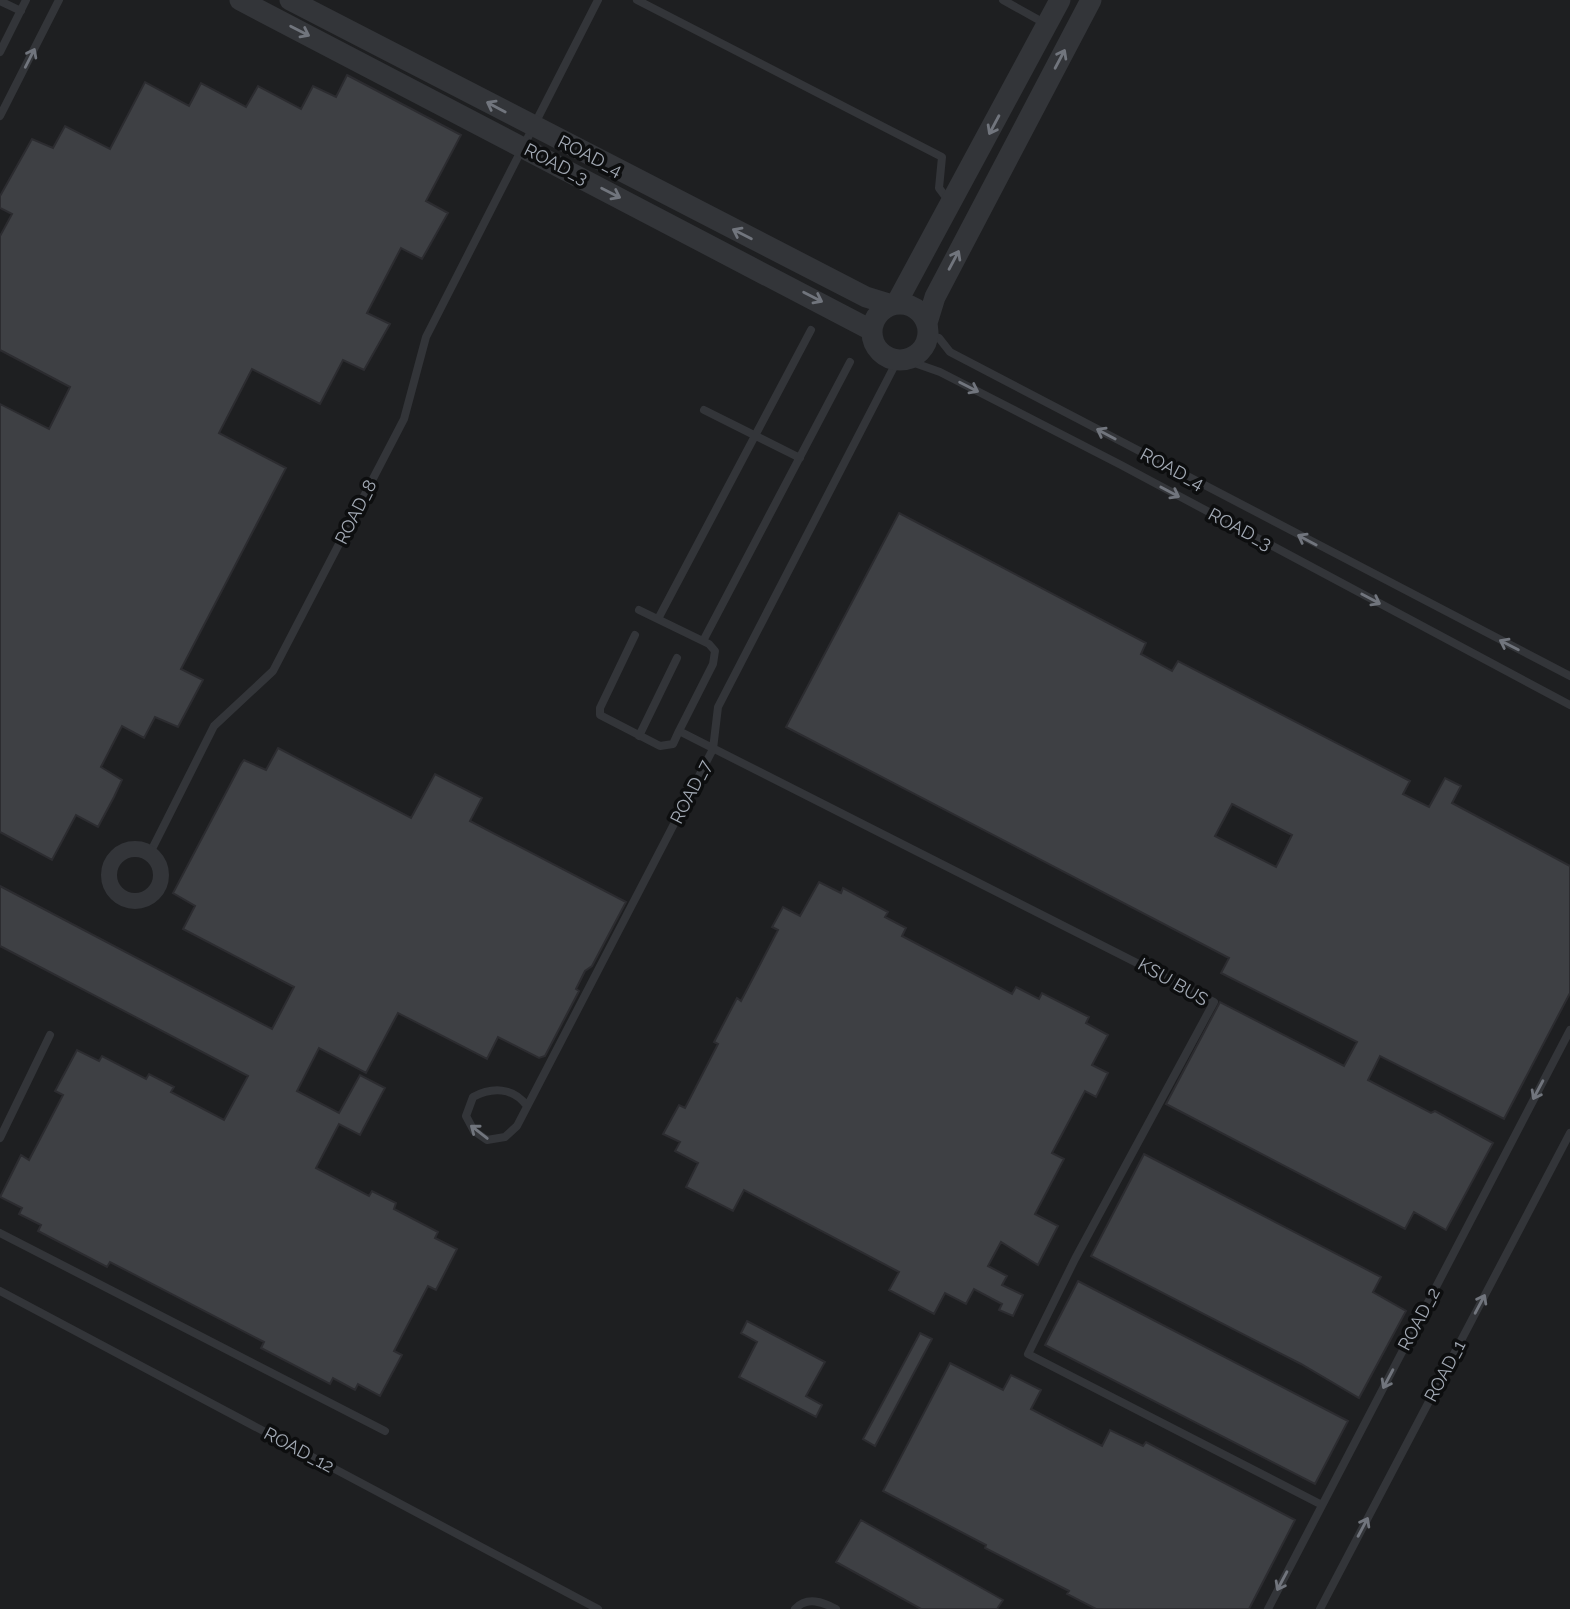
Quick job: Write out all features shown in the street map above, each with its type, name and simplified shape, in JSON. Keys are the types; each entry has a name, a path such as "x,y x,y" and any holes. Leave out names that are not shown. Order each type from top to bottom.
{"street":[{"name":"ROAD_3","path":"240,0 871,330"},
{"name":"ROAD_4","path":"290,0 866,297 894,305"},
{"path":"1060,0 952,205 894,305 878,314 871,330 875,347 889,359 902,360 921,351 935,298 1091,0"},
{"path":"894,305 916,309 928,328"}],"lane":[{"path":"0,52 26,0"},
{"path":"0,116 59,0"},
{"name":"ROAD_8","path":"150,853 214,726 273,671 404,419 426,337 598,0"},
{"path":"637,0 942,157 939,188 952,205"},
{"path":"1003,0 1047,25"},
{"path":"0,1 21,11"},
{"name":"ROAD_4","path":"928,328 950,352 1570,676"},
{"path":"658,619 811,330"},
{"name":"ROAD_3","path":"902,360 940,372 1109,459 1570,705"},
{"name":"ROAD_7","path":"527,1105 514,1093 491,1090 473,1097 466,1116 478,1135 487,1140 499,1139 512,1133 527,1105 713,749 722,697 902,360"},
{"path":"703,641 850,362"},
{"path":"704,411 800,458"},
{"path":"635,635 600,708 600,715 639,736 667,747 673,744 713,664 715,651 703,641 639,610"},
{"path":"639,736 677,658"},
{"name":"KSU BUS","path":"679,731 1214,1002 1075,1259 1028,1354 1322,1505"},
{"name":"ROAD_2","path":"1268,1609 1570,1030"},
{"path":"0,1138 50,1035"},
{"name":"ROAD_1","path":"1320,1609 1570,1132"},
{"path":"0,1233 385,1431"},
{"name":"ROAD_12","path":"0,1291 598,1609"},
{"path":"795,1609 800,1604 820,1601 836,1609"}],"shaded area":[{"path":"0,0 1570,0 1570,1609 0,1609"}],"building":[{"path":"347,75 461,135 426,201 448,213 422,259 401,248 367,313 390,324 364,370 343,360 320,404 252,369 219,433 286,468 181,669 203,680 178,727 155,717 144,738 122,726 101,767 122,780 114,797 98,827 76,815 52,860 0,832 0,404 49,429 70,387 0,350 0,236 12,214 0,208 0,196 32,139 53,148 65,126 110,149 145,82 189,106 201,83 246,107 258,86 301,109 313,86 336,97"},
{"path":"899,513 1146,643 1141,654 1172,671 1178,661 1410,781 1403,794 1429,807 1445,778 1461,786 1452,803 1570,866 1570,993 1504,1119 1380,1056 1368,1080 1431,1113 1435,1111 1493,1143 1446,1230 1414,1212 1405,1229 1166,1104 1220,1002 1344,1066 1357,1042 1221,973 1229,958 786,727","holes":["1232,804 1292,835 1276,867 1215,836"]},
{"path":"278,748 411,818 435,774 482,798 470,821 626,902 592,966 585,971 576,989 579,991 545,1056 539,1058 498,1037 487,1059 398,1013 366,1073 319,1048 297,1091 339,1113 360,1075 385,1088 360,1135 339,1124 316,1168 369,1196 372,1191 396,1203 394,1209 438,1232 435,1238 457,1249 436,1290 428,1286 394,1351 402,1355 380,1396 358,1384 355,1390 333,1378 330,1384 261,1348 264,1342 110,1262 107,1267 38,1231 41,1225 19,1214 22,1208 0,1197 21,1155 29,1160 63,1095 55,1091 77,1050 99,1061 102,1056 146,1079 149,1074 174,1087 171,1092 224,1120 248,1076 0,946 0,886 272,1029 294,987 183,929 195,906 173,893 241,764 244,760 266,770"},
{"path":"819,882 841,893 843,888 888,912 885,917 906,928 902,936 1012,994 1016,987 1039,999 1042,993 1089,1017 1086,1023 1108,1035 1092,1065 1108,1073 1096,1097 1085,1091 1052,1153 1064,1159 1035,1214 1058,1226 1038,1265 1001,1242 988,1266 1007,1276 1002,1285 1023,1295 1013,1316 999,1310 1002,1304 974,1289 966,1304 945,1293 934,1314 889,1290 899,1272 744,1190 733,1211 686,1187 698,1163 675,1151 680,1142 663,1134 679,1105 685,1108 718,1044 714,1042 737,998 741,1001 778,930 772,927 783,907 800,916"},
{"path":"1144,1154 1381,1277 1373,1292 1406,1311 1359,1398 1301,1364 1091,1256"},
{"path":"1078,1281 1348,1421 1315,1484 1045,1345"},
{"path":"747,1321 825,1362 806,1396 822,1405 816,1417 739,1377 757,1342 741,1333"},
{"path":"920,1333 932,1339 875,1446 863,1439"},
{"path":"950,1363 1003,1390 1011,1375 1041,1390 1031,1409 1102,1446 1110,1430 1143,1446 1146,1442 1295,1520 1249,1609 1096,1609 1067,1594 1069,1591 985,1548 986,1545 883,1491"},
{"path":"861,1520 1003,1600 997,1609 921,1609 836,1562"}]}
